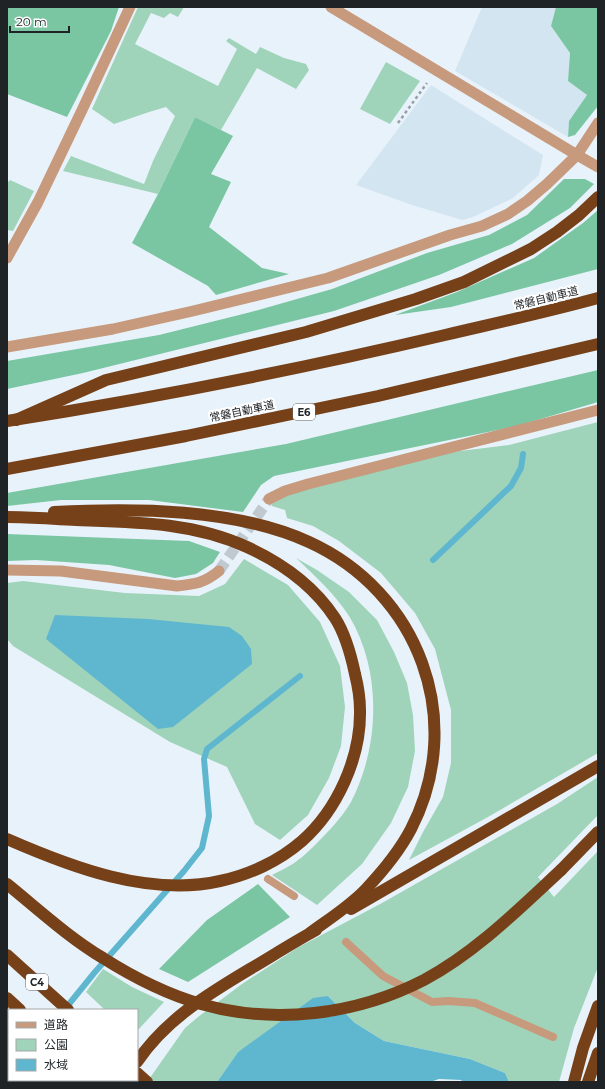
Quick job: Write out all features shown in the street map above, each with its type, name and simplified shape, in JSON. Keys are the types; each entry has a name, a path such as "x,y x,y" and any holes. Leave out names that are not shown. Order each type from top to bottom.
{"highway":[{"path":"12,421 106,380 306,332 416,300 464,282 531,249 579,215 598,197"},
{"name":"常磐自動車道","path":"12,421 173,394 365,354 598,298"},
{"name":"常磐自動車道","path":"7,469 186,436 378,396 598,344"},
{"path":"7,516 48,512 130,510 210,516 283,531 331,553 351,567 378,592 400,619 413,640 429,684 433,709 434,742 429,781 421,806 411,829 384,868 366,890 310,933"},
{"path":"7,516 144,522 198,530 223,537 268,557 306,585 324,603 336,620 346,639 353,663 358,686 360,710 354,756 335,800 320,822 302,841 285,854 242,875 218,882 176,885 147,883 114,877 80,867 40,853 7,839"},
{"path":"138,1061 160,1034 180,1015 204,996 598,766"},
{"path":"7,884 68,934 102,958 136,978 168,992 201,1004 230,1011 289,1015 317,1013 343,1009 398,992 424,979 479,943 561,870 598,832"},
{"name":"C4","path":"7,954 67,1009"},
{"path":"7,998 19,1009"},
{"path":"574,1082 583,1048 598,1006"},
{"path":"588,1082 598,1054"},
{"path":"138,1074 147,1082"}],"street":[{"path":"7,258 38,202 130,7"},
{"path":"332,7 598,167"},
{"path":"7,347 113,329 328,278 450,235 482,226 508,214 527,201 577,155 598,123"},
{"path":"269,499 285,490 598,410"},
{"path":"7,570 61,571 176,586 208,580 219,571"}],"lane":[{"path":"268,879 294,896"},
{"path":"346,942 383,976 432,1002 448,1001 475,1003 554,1037"}],"path":[{"path":"398,123 436,70"}],"shaded area":[{"path":"482,7 556,7 551,26 570,53 568,81 587,95 569,121 568,137 455,71"},
{"path":"431,85 543,155 539,175 513,198 473,217 462,220 412,205 356,185"}],"green space":[{"path":"7,7 119,7 111,31 67,117 7,94"},
{"path":"138,7 184,7 178,17 170,13 164,18 151,13 135,44 218,86 237,49 226,41 229,38 256,54 260,47 284,58 306,64 309,70 296,89 257,68 221,130 195,117 158,194 63,171 71,156 144,184 153,161 175,116 166,107 114,124 92,109"},
{"path":"556,7 598,7 598,106 575,135 568,137 569,121 587,95 568,81 570,53 551,26"},
{"path":"386,62 420,81 390,124 360,109"},
{"path":"195,117 233,136 211,174 231,182 209,227 262,268 289,274 216,295 208,286 132,243 158,194"},
{"path":"564,179 585,179 594,184 570,208 512,244 439,275 334,311 83,373 7,389 7,361 159,335 251,312 332,289 427,253 489,235 527,215"},
{"path":"10,180 34,191 13,231 7,230 7,183"},
{"path":"598,210 598,269 451,307 395,315 457,292 534,258 583,223"},
{"path":"598,370 598,402 517,426 274,476 261,485 243,512 149,500 61,500 7,506 7,493 286,444"},
{"path":"598,422 598,753 488,817 409,860 443,797 451,763 451,710 435,649 415,613 381,573 339,541 313,526 287,518 285,510 272,506 272,503 283,489 452,452 509,445"},
{"path":"7,534 189,541 220,552 213,563 196,574 175,578 109,565 36,560 7,561"},
{"path":"296,558 317,570 349,592 377,620 394,652 407,683 413,715 415,751 408,787 391,823 362,864 317,905 272,875 295,862 312,848 328,832 351,802 361,780 368,757 372,733 372,684 360,637 349,616 331,593"},
{"path":"244,559 288,585 320,622 340,666 345,707 341,746 329,778 308,815 280,840 255,824 227,767 170,742 13,646 7,639 7,583 23,581 125,593 199,596 225,584"},
{"path":"598,777 598,815 538,877 554,897 598,851 598,967 574,1028 559,1082 509,1082 505,1073 470,1059 384,1041 355,1023 328,996 238,1052 217,1082 147,1082 185,1028 242,984 297,948 382,903 557,804"},
{"path":"258,884 290,917 188,982 159,969 207,920"},
{"path":"103,969 132,987 164,1002 138,1030 138,1009 104,1009 86,992"},
{"path":"8,1042 8,1081 73,1082 7,1082"}],"water":[{"path":"55,615 148,619 229,627 242,636 251,649 252,664 173,727 158,729 46,639"},
{"path":"328,996 355,1023 384,1041 470,1059 505,1073 509,1082 463,1082 461,1080 439,1079 430,1082 217,1082 238,1052 313,998"}],"pier":[{"path":"7,925 66,979 39,1009 8,1009 8,1024"}],"waterway":[{"path":"433,560 511,486 521,468 523,454"},
{"path":"65,1009 202,848 209,816 204,759 207,749 300,676"}],"tunnel":[{"path":"219,571 269,499"}]}
